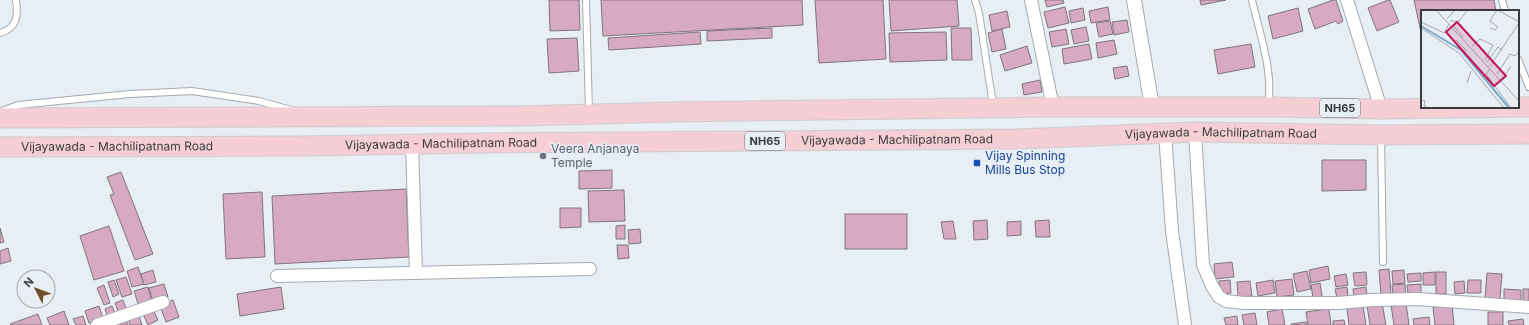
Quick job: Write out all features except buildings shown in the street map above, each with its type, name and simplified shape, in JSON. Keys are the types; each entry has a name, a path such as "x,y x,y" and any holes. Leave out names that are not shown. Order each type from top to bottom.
{"highway":[{"name":"NH65","path":"0,118 519,116 673,112 1053,107 1268,107 1381,109 1529,108"},
{"name":"Vijayawada - Machilipatnam Road","path":"0,148 1018,139 1195,132 1381,135 1529,134"}],"street":[{"path":"1031,0 1053,107"},
{"path":"1134,0 1152,107"},
{"path":"1347,0 1381,109"},
{"path":"1195,132 1203,265 1219,297 1226,301 1244,303 1330,303 1416,299 1529,307"},
{"path":"1165,133 1172,231 1185,325"},
{"path":"412,144 416,273"},
{"path":"276,276 590,269"},
{"path":"97,325 163,302"}],"lane":[{"path":"0,33 5,32 16,20 18,13 16,0"},
{"path":"586,0 589,114"},
{"path":"975,0 979,13 994,108"},
{"path":"1252,0 1269,76 1270,93 1268,107"},
{"path":"1502,0 1505,10"},
{"path":"1519,62 1529,87"},
{"path":"0,111 18,105 130,94 192,91 259,101 319,117"},
{"path":"1381,135 1383,262"}],"place":[{"name":"Veera Anjanaya Temple","path":"543,156"},
{"name":"Vijay Spinning Mills Bus Stop","path":"977,163"}]}
